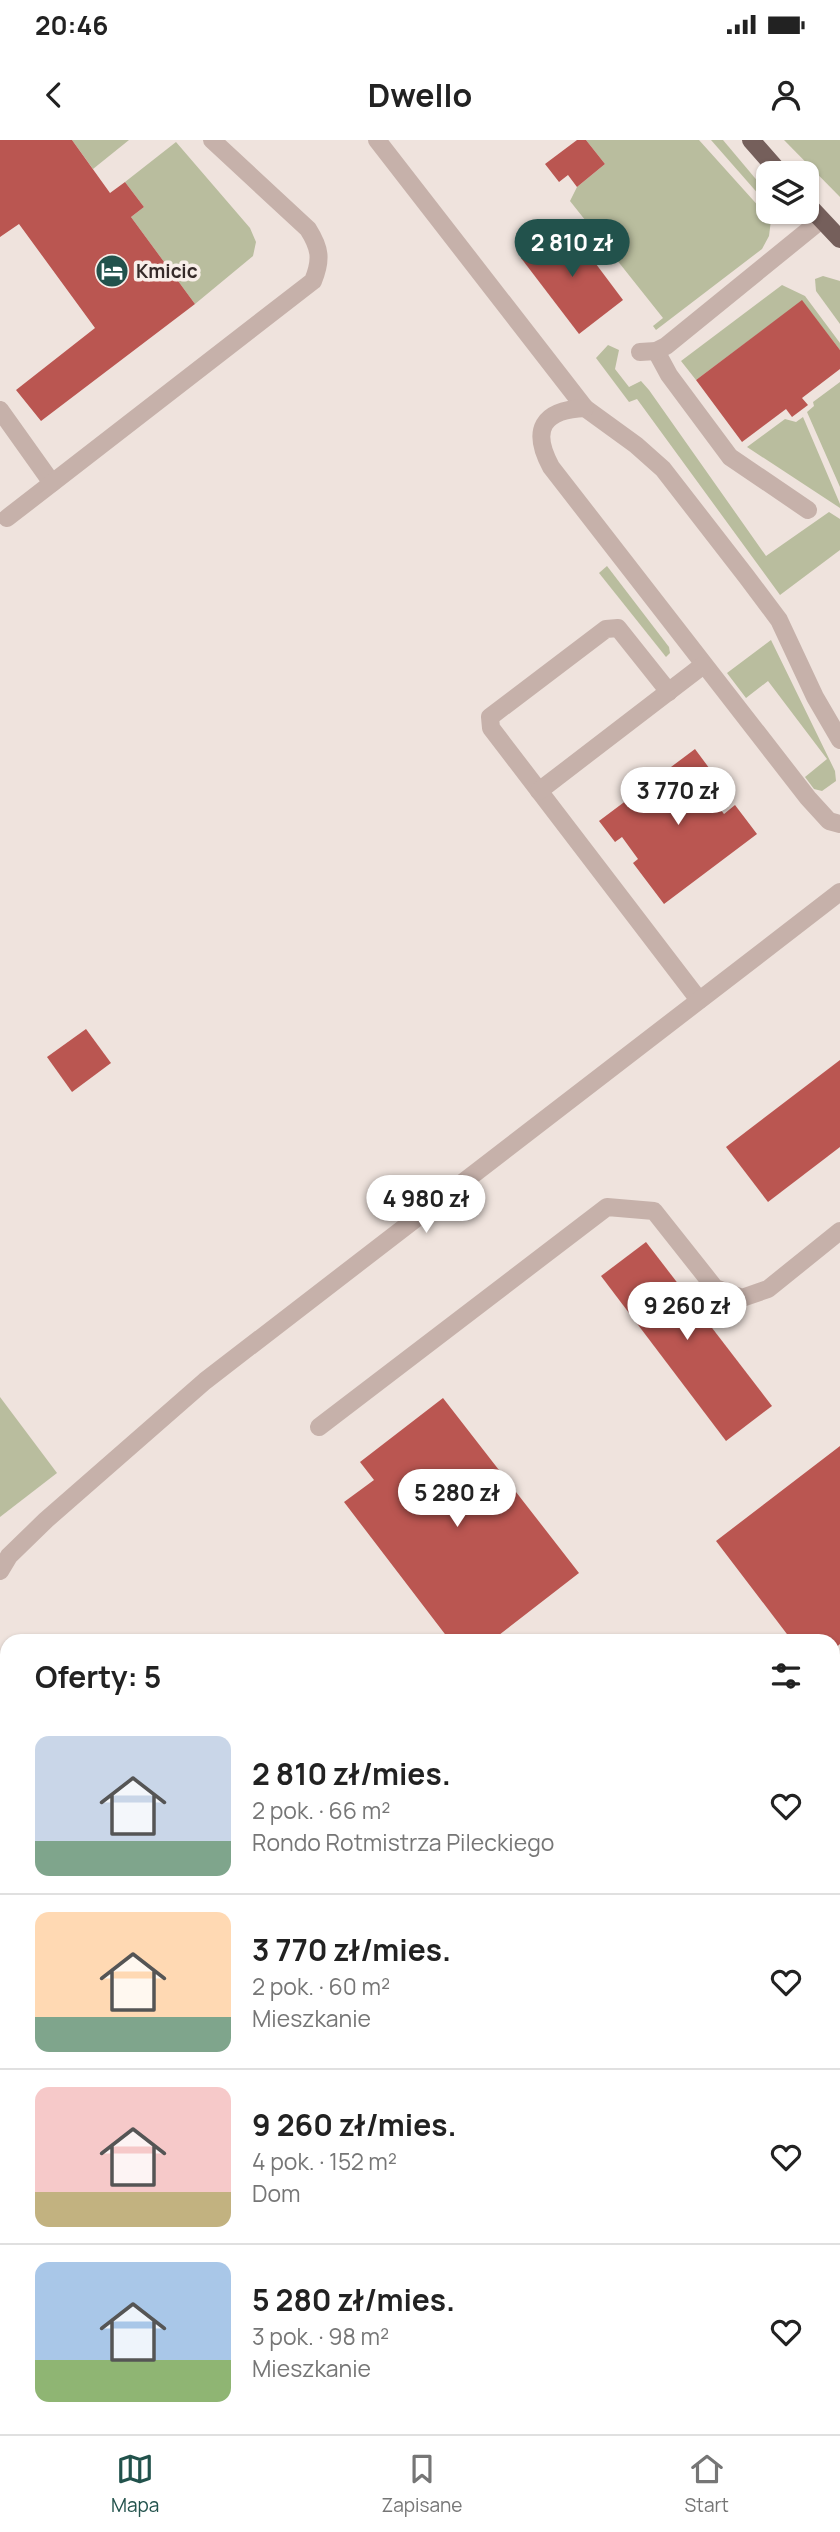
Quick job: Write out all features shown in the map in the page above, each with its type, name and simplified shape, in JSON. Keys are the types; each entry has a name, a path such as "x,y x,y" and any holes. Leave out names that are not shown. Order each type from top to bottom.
{"main road":[{"path":"751,140 769,161"},
{"path":"819,218 840,239"},
{"path":"821,220 840,223"}],"street":[{"path":"7,518 313,281 320,264 318,245 307,229 212,140"},
{"path":"377,140 585,408 636,445 663,469 779,620 839,735"},
{"path":"808,510 730,457 648,351 752,278 821,220"},
{"path":"585,408 565,409 548,419 541,434 540,447 551,467 702,666 808,798 829,821 840,824"},
{"path":"0,411 52,483"},
{"path":"669,692 618,628 606,629 490,717 491,728 699,1000"},
{"path":"539,791 702,666"},
{"path":"0,1571 9,1556 46,1520 205,1381 840,892"},
{"path":"319,1427 607,1207 654,1211 715,1287 742,1298 768,1289 840,1231"}],"green space":[{"path":"72,140 129,140 93,169"},
{"path":"586,140 699,140 756,203 756,224 770,224 769,236 762,249 656,330 653,326 663,318 570,201 577,187 605,164"},
{"path":"711,140 723,140 756,179 756,191"},
{"path":"784,140 840,140 840,197 819,176 819,161 805,161"},
{"path":"176,142 250,228 256,242 253,256 195,304 131,217 144,207 125,182"},
{"path":"823,276 840,281 840,324 816,291 815,279"},
{"path":"782,285 805,296 840,343 840,350 802,301 696,380 681,361"},
{"path":"608,345 619,350 615,369 629,387 641,381 649,390 766,556 829,512 840,519 840,550 780,595 637,399 629,402 596,358"},
{"path":"840,382 840,487 807,412 814,406 813,402"},
{"path":"803,417 840,508 747,447 785,419 796,422"},
{"path":"607,566 669,647 670,653 666,657 599,573"},
{"path":"771,640 835,771 836,781 822,791 814,789 805,777 827,759 768,681 746,698 727,673"},
{"path":"0,1397 57,1473 0,1517"}],"building":[{"name":"Kmicic","path":"0,140 72,140 110,193 125,182 144,207 131,217 195,304 41,421 16,390 95,328 19,224 0,237"},
{"path":"577,140 586,140 605,164 577,187 568,175 559,182 545,164"},
{"path":"566,224 623,300 579,334 521,258"},
{"path":"802,300 840,350 840,369 802,398 808,405 792,417 786,409 742,442 696,380"},
{"path":"695,749 718,780 705,790 724,814 735,805 757,834 664,904 633,863 638,859 622,837 615,842 599,821"},
{"path":"86,1029 111,1063 72,1092 47,1057"},
{"path":"840,1060 840,1147 768,1202 726,1147"},
{"path":"646,1242 772,1406 726,1441 601,1276"},
{"path":"443,1398 579,1573 500,1634 445,1634 344,1502 374,1480 360,1462"},
{"path":"840,1446 840,1634 787,1634 716,1541"}],"place":[{"name":"Kmicic","path":"112,271"}]}
